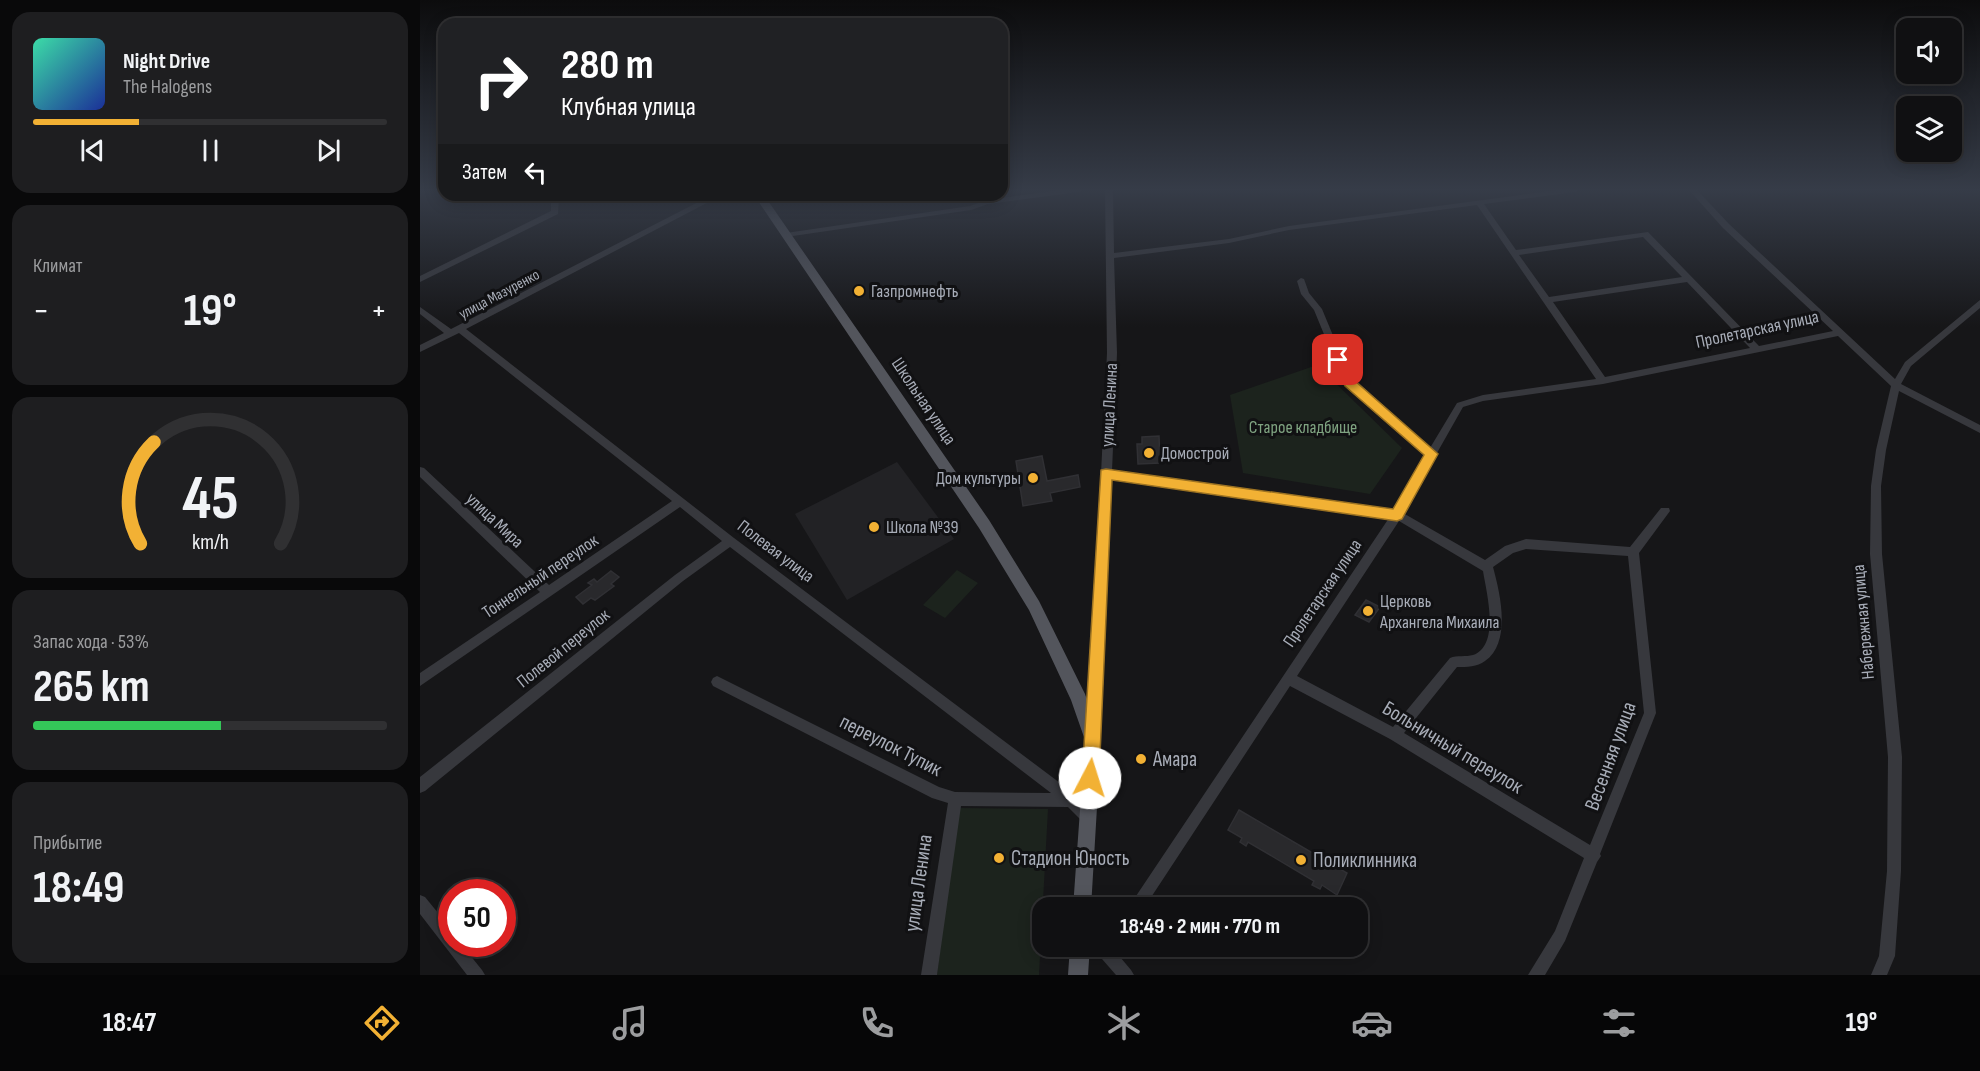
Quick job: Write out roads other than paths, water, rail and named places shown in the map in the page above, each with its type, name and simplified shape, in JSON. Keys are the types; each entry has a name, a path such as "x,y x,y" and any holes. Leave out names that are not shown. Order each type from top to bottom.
{"main road":[{"name":"Школьная улица","path":"786,236 984,524 1035,606 1087,700 1094,740 1087,816"},
{"path":"1083,897 1087,816"},
{"path":"1078,975 1079,957"}],"street":[{"path":"420,279 508,236"},
{"name":"улица Мазуренко","path":"420,349 640,236"},
{"name":"улица Ленина","path":"1087,700 1106,474 1112,353 1111,236"},
{"path":"1112,256 1229,241 1254,236"},
{"path":"1503,236 1603,381"},
{"path":"1515,252 1634,236"},
{"path":"1646,236 1757,349"},
{"path":"1736,236 1837,333 1896,385 1980,429"},
{"path":"1547,300 1687,279"},
{"path":"1300,281 1309,300 1318,309 1344,376 1431,454"},
{"name":"Набережная улица","path":"1879,975 1887,956 1894,871 1895,757 1876,554 1876,486 1881,450 1896,385 1908,364 1980,303"},
{"name":"Полевая улица","path":"420,309 455,331 681,501 730,541 1071,800"},
{"name":"Пролетарская улица","path":"1142,897 1397,515 1460,405 1483,398 1603,381 1837,333"},
{"name":"улица Мира","path":"420,471 548,592"},
{"path":"1106,474 1397,515 1488,568 1496,627 1493,647 1479,659 1454,662 1395,735"},
{"name":"Тоннельный переулок","path":"420,680 681,501"},
{"path":"1485,566 1509,549 1526,544 1633,552 1665,512"},
{"name":"Полевой переулок","path":"420,786 670,585 730,541"},
{"name":"Весенняя улица","path":"1536,975 1560,936 1650,713 1651,698 1633,552"},
{"name":"Больничный переулок","path":"1288,678 1395,735 1594,856"},
{"name":"переулок Тупик","path":"717,682 801,723 914,783 955,799 1071,800"},
{"name":"улица Ленина","path":"929,975 955,799"},
{"path":"1071,800 1087,816"},
{"path":"420,902 438,925"},
{"path":"463,957 477,975"},
{"path":"1114,957 1126,975"}],"place":[{"name":"Газпромнефть","path":"859,291"},
{"name":"Домострой","path":"1149,453"},
{"name":"Дом культуры","path":"1033,478"},
{"name":"Школа №39","path":"874,527"},
{"name":"Церковь Архангела Михаила","path":"1368,611"},
{"name":"Амара","path":"1141,759"},
{"name":"Стадион Юность","path":"999,858"},
{"name":"Поликлинника","path":"1301,860"}],"park label":[{"name":"Старое кладбище","path":"1303,427"}]}
